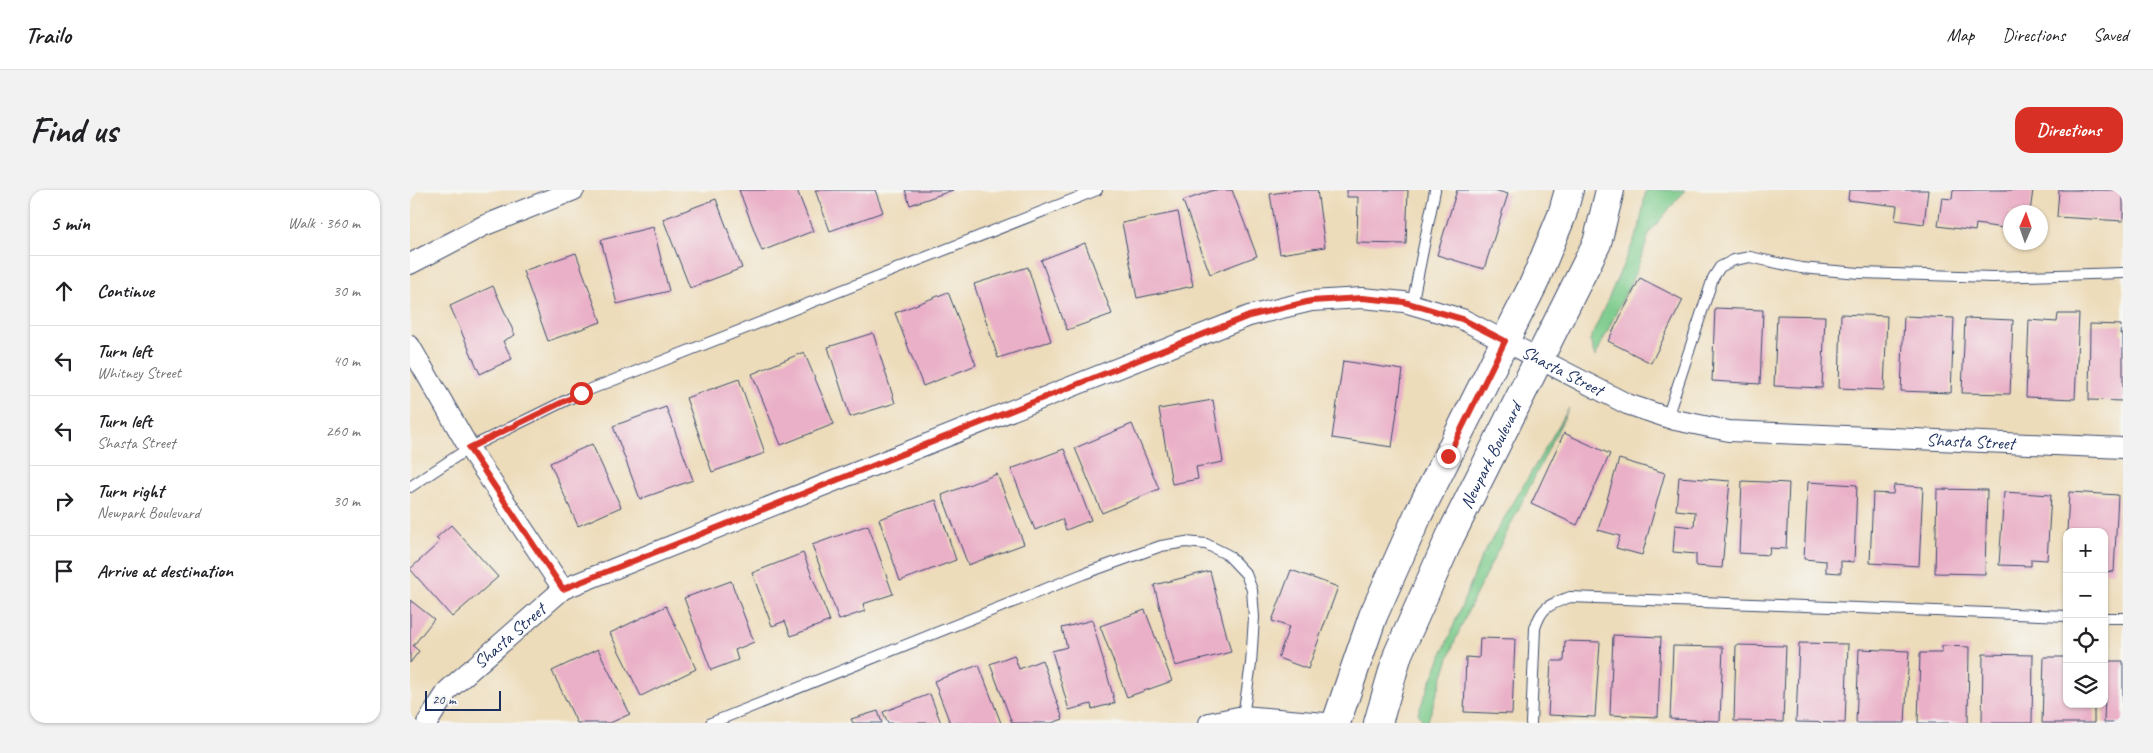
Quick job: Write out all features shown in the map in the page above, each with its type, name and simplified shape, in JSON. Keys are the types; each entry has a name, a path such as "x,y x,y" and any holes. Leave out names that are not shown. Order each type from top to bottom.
{"street":[{"path":"410,264 483,226 574,190"},
{"path":"1336,723 1373,616 1418,515 1534,283 1562,215 1569,190"},
{"name":"Newpark Boulevard","path":"1378,723 1398,654 1450,537 1597,242 1610,190"},
{"name":"Shasta Street","path":"426,723 448,690 563,589 1249,316 1311,301 1362,298 1412,304 1462,319 1627,404 1667,418 1729,431 2123,448"},
{"path":"410,346 469,448 563,589"},
{"path":"1448,456 1483,472"},
{"path":"1209,723 1243,716 1325,723"}],"lane":[{"path":"410,487 469,448 581,393 1097,190"},
{"path":"1412,304 1435,190"},
{"path":"1667,418 1713,278 1720,267 1734,260 1750,257 1823,271 1868,273 1993,277 2123,273"},
{"path":"711,723 1083,574 1161,546 1186,542 1206,544 1228,555 1246,574 1252,590 1254,617 1251,664 1243,716"},
{"path":"1531,723 1534,628 1540,614 1549,605 1570,597 2063,616"},
{"path":"2108,618 2123,618"}],"green space":[{"path":"1646,190 1685,190 1650,232 1637,269 1595,357 1590,340 1639,229"},
{"path":"1569,408 1472,602 1454,643 1427,723 1424,723 1418,713 1482,556"}],"building":[{"path":"739,190 797,190 813,231 762,251"},
{"path":"815,190 875,190 883,212 830,231"},
{"path":"905,190 953,190 910,205"},
{"path":"1214,190 1232,190 1257,256 1210,274 1183,201"},
{"path":"1297,190 1317,190 1325,247 1280,254 1270,194"},
{"path":"1347,190 1408,190 1406,244 1357,243 1358,197 1347,197"},
{"path":"1457,190 1494,190 1508,194 1484,269 1437,255"},
{"path":"1849,190 1928,190 1924,224 1895,220 1897,206 1848,200"},
{"path":"1953,190 2033,190 2031,205 2003,205 2003,228 1976,224 1975,231 1938,226 1942,198 1952,199"},
{"path":"2059,190 2123,190 2123,221 2057,217"},
{"path":"716,199 742,268 690,288 663,219"},
{"path":"1178,212 1193,286 1137,298 1122,223"},
{"path":"653,227 669,291 617,304 601,240"},
{"path":"1085,243 1112,314 1067,330 1041,260"},
{"path":"576,253 601,322 548,341 523,271"},
{"path":"1028,267 1051,341 998,358 974,284"},
{"path":"1640,278 1683,300 1651,363 1608,341"},
{"path":"493,286 515,335 503,341 512,359 480,374 450,306"},
{"path":"948,292 976,365 923,386 895,313"},
{"path":"1715,308 1763,310 1760,384 1712,381"},
{"path":"1841,314 1887,316 1884,390 1839,388"},
{"path":"2058,314 2079,314 2075,399 2026,397 2029,320 2057,322"},
{"path":"1777,315 1825,316 1822,388 1774,386"},
{"path":"1904,316 1954,318 1951,393 1901,391"},
{"path":"1965,318 2013,320 2010,394 1962,393"},
{"path":"2090,324 2121,325 2120,334 2123,334 2123,401 2089,400"},
{"path":"873,333 895,403 850,417 828,347"},
{"path":"804,352 834,424 781,445 752,374"},
{"path":"1343,361 1403,370 1392,447 1332,438"},
{"path":"739,379 765,453 712,472 686,398"},
{"path":"1213,400 1223,462 1196,467 1198,479 1172,484 1159,409"},
{"path":"666,407 693,480 640,499 613,426"},
{"path":"1132,424 1159,489 1102,513 1075,448"},
{"path":"1564,433 1610,454 1577,525 1531,504"},
{"path":"592,444 621,507 578,526 550,463"},
{"path":"1064,449 1091,520 1066,530 1062,519 1035,530 1011,469"},
{"path":"1619,459 1665,473 1642,555 1616,548 1620,536 1598,530"},
{"path":"997,474 1024,544 968,565 942,495"},
{"path":"1679,477 1730,481 1722,568 1696,566 1696,554 1673,552 1675,525 1694,527 1695,512 1676,510"},
{"path":"1742,481 1789,483 1786,549 1770,548 1769,555 1739,553"},
{"path":"1808,482 1857,485 1854,562 1841,561 1841,573 1826,572 1826,561 1804,559"},
{"path":"1894,485 1923,487 1919,566 1870,563 1873,493 1893,494"},
{"path":"1937,489 1987,490 1985,574 1935,573"},
{"path":"2004,492 2051,495 2047,560 2031,559 2031,566 1999,565"},
{"path":"2069,492 2118,495 2114,572 2108,571 2108,528 2067,528"},
{"path":"936,500 956,560 900,581 879,519"},
{"path":"451,525 498,577 452,617 410,569 440,542 436,538"},
{"path":"868,525 893,594 863,604 865,611 839,620 812,545"},
{"path":"803,553 830,621 791,636 785,621 772,626 752,573"},
{"path":"1291,570 1338,587 1308,669 1278,658 1289,627 1272,621"},
{"path":"1210,571 1231,652 1175,666 1154,585"},
{"path":"731,581 754,642 735,650 738,660 711,670 684,598"},
{"path":"410,600 434,619 413,646 419,651 410,663"},
{"path":"666,606 696,669 641,696 610,633"},
{"path":"1145,610 1172,681 1127,697 1100,626"},
{"path":"1092,620 1115,703 1092,709 1091,704 1069,710 1052,651 1067,647 1062,628"},
{"path":"1613,635 1661,637 1658,717 1610,715"},
{"path":"1480,638 1515,639 1512,714 1464,712 1466,657 1479,658"},
{"path":"1565,641 1600,642 1595,717 1548,715 1551,661 1564,661"},
{"path":"1799,643 1848,644 1845,723 1796,722"},
{"path":"1736,645 1786,646 1783,722 1734,721"},
{"path":"1673,646 1723,647 1720,721 1670,719"},
{"path":"1942,646 1969,647 1968,723 1918,723 1920,653 1942,653"},
{"path":"598,649 630,714 610,723 577,723 552,671"},
{"path":"1859,649 1909,651 1905,723 1856,723"},
{"path":"1983,654 2033,655 2032,723 1982,723"},
{"path":"1014,655 1019,669 1042,660 1063,719 1052,723 1012,723 990,664"},
{"path":"2044,657 2063,657 2063,708 2094,708 2094,723 2042,723"},
{"path":"2108,661 2123,661 2123,723 2104,723 2104,708 2108,708"},
{"path":"979,665 1001,723 950,723 934,681"},
{"path":"930,694 941,723 888,723 883,712"},
{"path":"878,711 882,723 853,723 851,719"}],"route":[{"path":"581,393 469,448 563,589 1249,316 1311,301 1362,298 1404,302 1462,319 1505,341 1448,456"}]}
